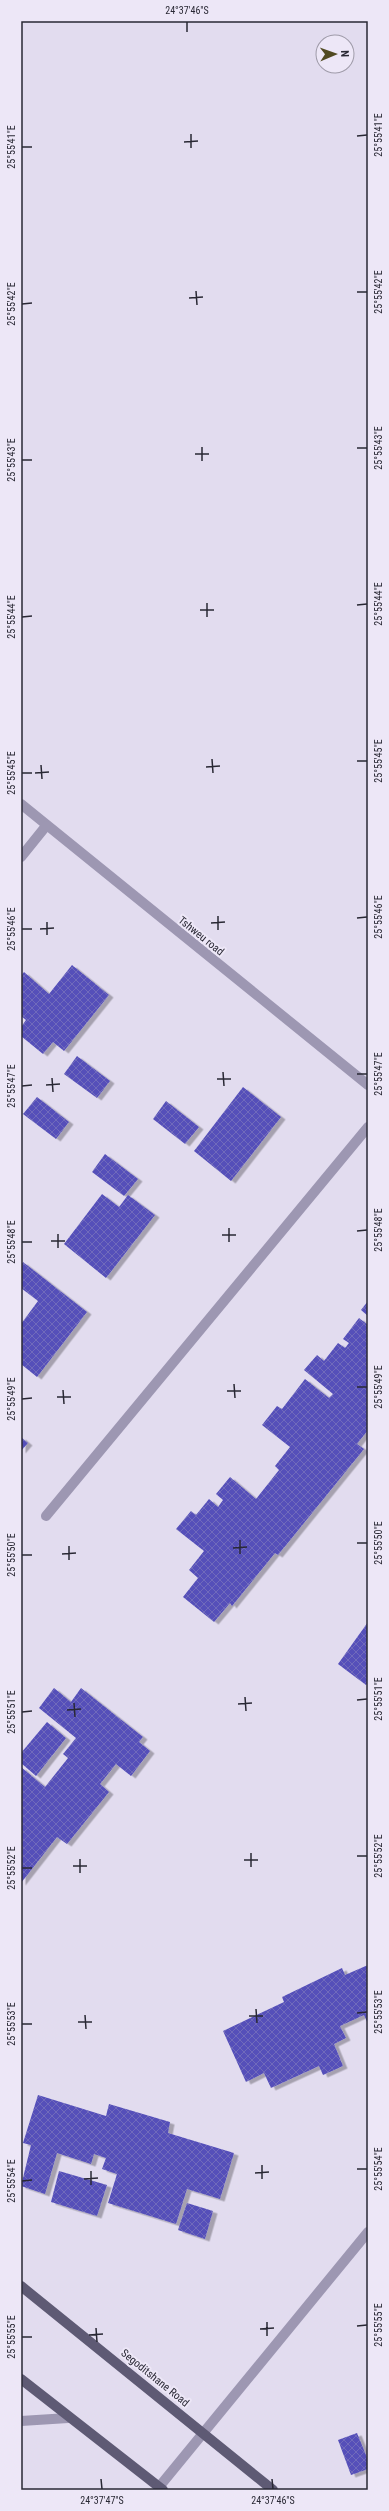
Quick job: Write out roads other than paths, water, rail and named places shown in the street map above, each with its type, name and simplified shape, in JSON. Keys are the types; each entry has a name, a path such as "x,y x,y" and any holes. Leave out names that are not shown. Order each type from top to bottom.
{"main road":[{"name":"Segoditshane Road","path":"21,2286 204,2432 273,2490"},
{"path":"21,2379 68,2418 161,2488"}],"street":[{"name":"Tshweu road","path":"21,804 46,826 368,1085"},
{"path":"21,857 46,826"},
{"path":"46,1516 368,1127"},
{"path":"161,2488 204,2432 368,2232"},
{"path":"21,2421 68,2418"}]}
